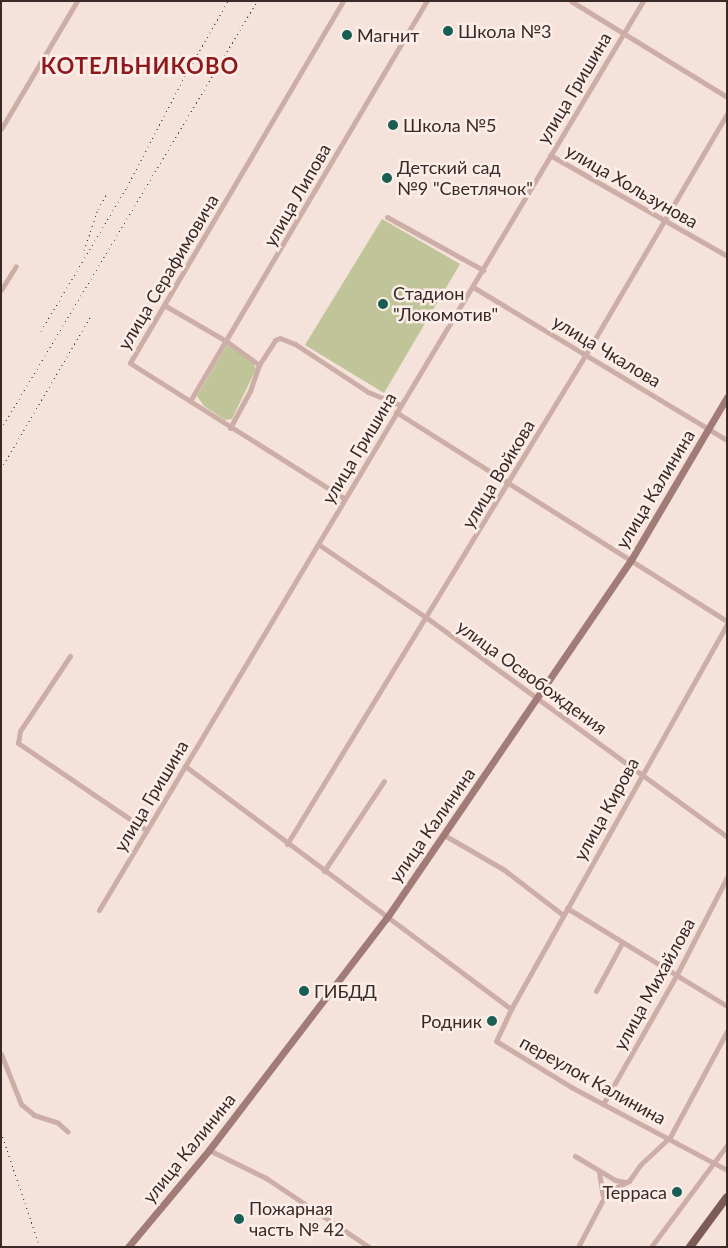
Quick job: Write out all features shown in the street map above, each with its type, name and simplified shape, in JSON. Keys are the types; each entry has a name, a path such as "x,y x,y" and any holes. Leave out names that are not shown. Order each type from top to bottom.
{"main road":[{"path":"690,1247 727,1197"}],"street":[{"path":"1,129 77,1"},
{"name":"улица Серафимовича","path":"343,1 130,363 345,499"},
{"name":"улица Липова","path":"190,401 427,1"},
{"path":"571,1 727,97"},
{"name":"улица Гришина","path":"99,910 643,1"},
{"name":"улица Войкова","path":"286,844 427,618 586,354 727,114"},
{"name":"улица Хользунова","path":"550,155 727,256"},
{"path":"387,217 483,270"},
{"path":"1,290 16,266"},
{"name":"улица Чкалова","path":"473,287 727,440"},
{"path":"164,305 226,341 259,365"},
{"path":"230,428 250,391 259,365 275,340 289,340 368,392 401,405"},
{"name":"улица Калинина","path":"128,1247 209,1150 388,916 631,560 727,397"},
{"path":"396,412 727,622"},
{"name":"улица Освобождения","path":"318,544 427,618 642,772 727,837"},
{"name":"улица Кирова","path":"511,1009 727,622"},
{"path":"70,656 20,730 18,743 146,830"},
{"path":"185,766 286,844 388,916 511,1009"},
{"path":"324,871 384,781"},
{"path":"444,835 503,869 563,915"},
{"name":"улица Михайлова","path":"603,1104 676,976 727,877"},
{"path":"566,908 727,1006"},
{"path":"596,991 622,942"},
{"name":"переулок Калинина","path":"511,1009 496,1041 603,1104 670,1137 727,1170"},
{"path":"578,1247 604,1197 625,1182 670,1137 727,1031"},
{"path":"1,1054 21,1104 34,1115 58,1123 68,1132"},
{"path":"651,1247 727,1145"},
{"path":"209,1150 266,1178 368,1247"},
{"path":"575,1156 599,1172 625,1182"},
{"path":"599,1172 604,1197"}],"green space":[{"name":"Стадион \"Локомотив\"","path":"382,219 460,264 384,393 305,345"},
{"path":"227,345 252,361 256,369 232,419 225,420 204,406 197,396"}],"railway":[{"path":"41,331 127,187 180,85 228,1"},
{"path":"1,429 257,1"},
{"path":"84,250 98,209 108,192"},
{"path":"1,469 90,317"},
{"path":"1,1132 40,1247"}],"place":[{"name":"Школа №3","path":"448,31"},
{"name":"Магнит","path":"347,35"},
{"name":"Школа №5","path":"393,125"},
{"name":"Детский сад №9 \"Светлячок\"","path":"387,178"},
{"name":"Стадион \"Локомотив\"","path":"383,304"},
{"name":"ГИБДД","path":"304,991"},
{"name":"Родник","path":"492,1021"},
{"name":"Терраса","path":"677,1192"},
{"name":"Пожарная часть № 42","path":"239,1219"}],"district":[{"name":"КОТЕЛЬНИКОВО","path":"140,66"}]}
